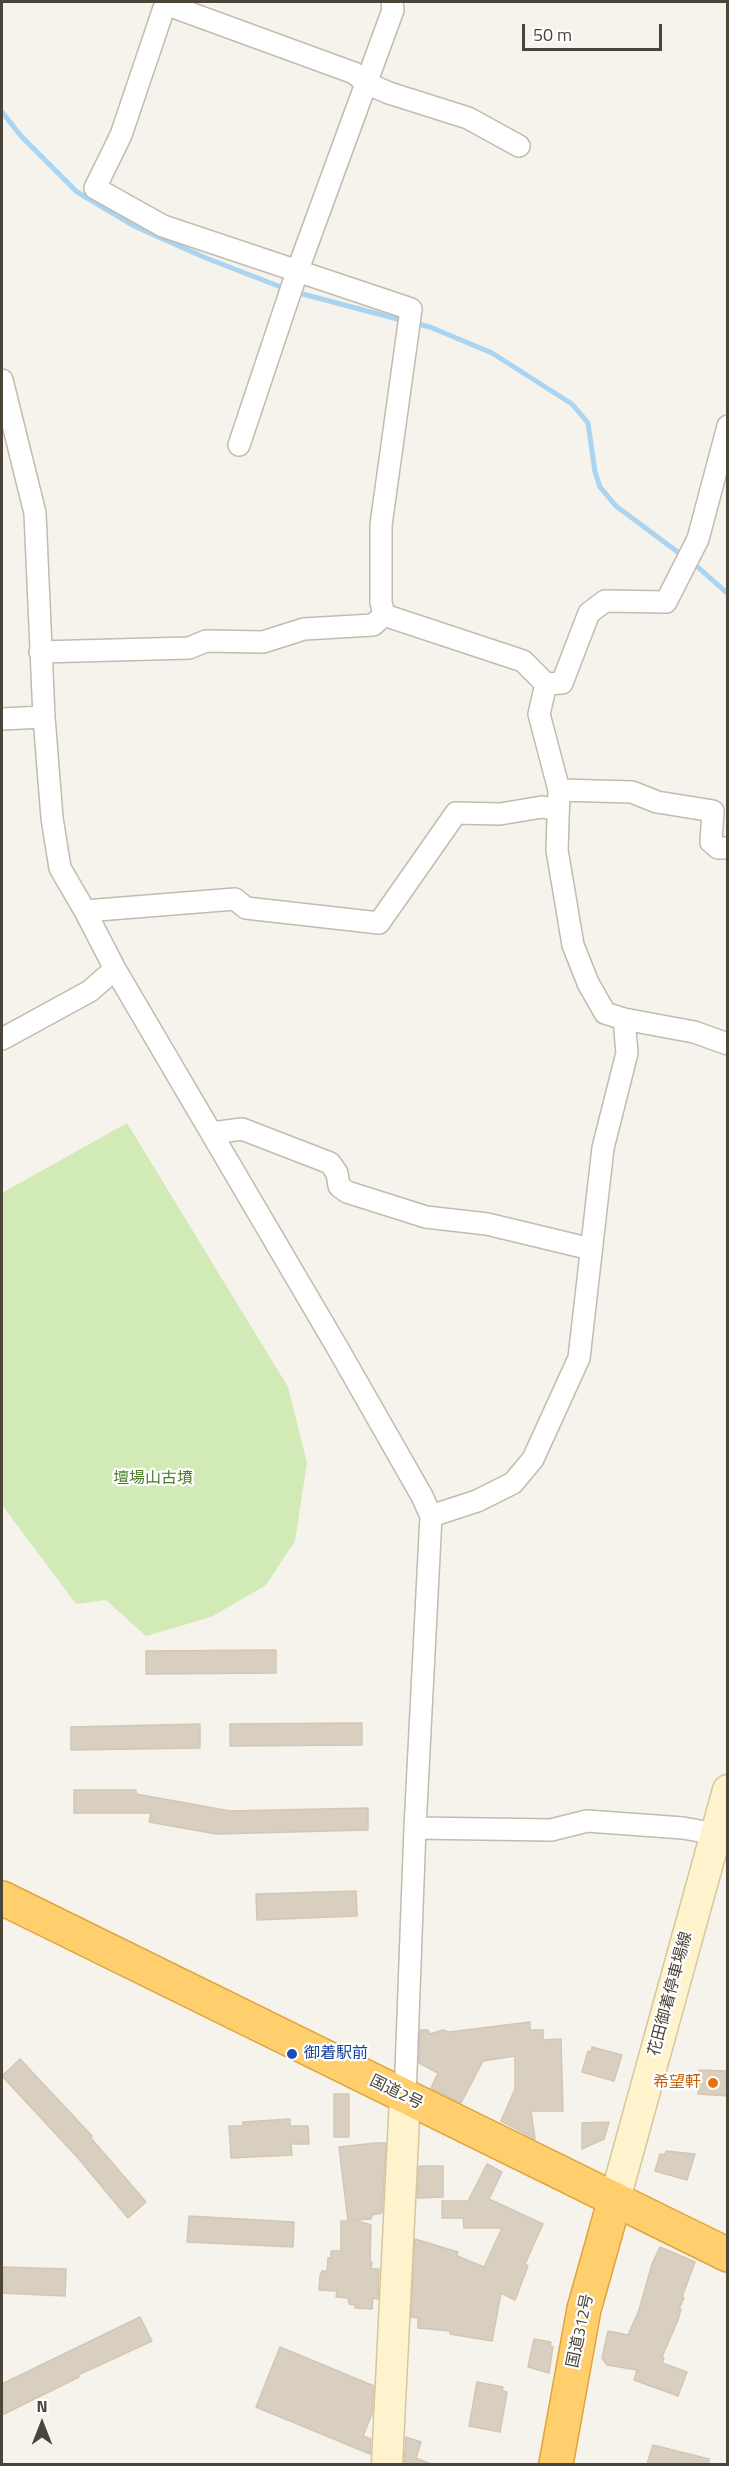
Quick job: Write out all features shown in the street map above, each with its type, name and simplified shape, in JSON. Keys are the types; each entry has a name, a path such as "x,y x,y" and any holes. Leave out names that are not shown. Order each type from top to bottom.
{"highway":[{"name":"国道2号","path":"2,1898 728,2255"},
{"name":"国道312号","path":"556,2464 584,2310 615,2199"}],"main road":[{"name":"花田御着停車場線","path":"615,2199 721,1835 728,1790"},
{"path":"387,2464 405,2098"}],"street":[{"path":"239,445 297,272 393,10 392,2"},
{"path":"384,615 381,602 381,525 411,309 163,226 95,188 121,135 166,3 354,73 366,83 389,93 468,118 519,146"},
{"path":"2,380 9,439 34,513 40,652 52,818 60,868 115,969 213,1133 405,1466 431,1516 415,1828 405,2098"},
{"path":"384,615 523,661 546,684 562,683 589,613 605,601 666,602 698,539 728,426"},
{"path":"40,652 189,648 206,641 263,642 304,629 373,625 384,615"},
{"path":"546,684 539,714 558,800 557,850 573,945 588,983 604,1013 694,1032 728,1044"},
{"path":"2,719 45,717"},
{"path":"85,911 235,899 246,908 380,923 456,813 500,814 542,807 558,800 632,792 657,802 713,811 711,842 718,848 728,848"},
{"path":"2,1039 90,990 115,969"},
{"path":"431,1516 477,1501 513,1484 533,1459 579,1358 603,1148 627,1053 624,1019"},
{"path":"213,1133 242,1129 330,1163 337,1173 339,1186 347,1192 426,1217 487,1224 591,1249"},
{"path":"415,1828 551,1830 587,1821 683,1828 721,1835"}],"green space":[{"name":"壇場山古墳","path":"127,1123 288,1387 307,1463 295,1541 266,1585 211,1617 146,1636 106,1600 76,1604 2,1505 2,1193"}],"building":[{"path":"276,1650 276,1673 146,1674 146,1651"},
{"path":"362,1723 362,1745 230,1746 230,1724"},
{"path":"200,1724 200,1748 71,1750 71,1727"},
{"path":"74,1790 136,1790 136,1794 230,1811 368,1808 368,1830 216,1834 149,1822 151,1813 74,1813"},
{"path":"356,1891 357,1916 257,1920 256,1894"},
{"path":"530,2022 530,2030 543,2030 543,2040 561,2039 563,2111 531,2111 535,2139 501,2121 515,2089 515,2056 483,2061 461,2103 431,2088 438,2073 419,2063 420,2030 428,2030 430,2034 443,2030 449,2032"},
{"path":"592,2047 622,2055 614,2081 582,2072 588,2051 591,2052"},
{"path":"20,2059 92,2136 90,2137 146,2202 128,2218 78,2158 2,2076"},
{"name":"希望軒","path":"699,2070 728,2071 728,2096 698,2094"},
{"path":"334,2094 349,2094 349,2137 334,2137"},
{"path":"290,2119 290,2126 308,2126 309,2144 291,2144 292,2155 231,2158 229,2126 243,2126 243,2122"},
{"path":"609,2122 604,2139 582,2149 582,2123"},
{"path":"386,2143 382,2213 372,2215 371,2219 354,2220 371,2225 370,2262 372,2262 371,2269 379,2269 378,2299 373,2298 372,2309 355,2308 355,2305 349,2304 348,2298 336,2297 337,2291 319,2290 320,2276 322,2271 327,2271 331,2251 341,2251 341,2221 348,2221 339,2147"},
{"path":"666,2151 695,2154 687,2180 655,2171 660,2154 665,2155"},
{"path":"487,2164 502,2172 489,2199 543,2224 525,2264 528,2266 515,2300 501,2293 492,2341 450,2334 450,2331 418,2328 418,2318 411,2317 415,2239 458,2252 457,2256 484,2267 502,2228 464,2228 463,2218 442,2218 442,2201 468,2201"},
{"path":"419,2166 443,2166 443,2197 417,2198"},
{"path":"189,2216 294,2222 293,2247 187,2242"},
{"path":"660,2247 695,2262 682,2297 684,2298 679,2309 681,2309 678,2320 662,2357 664,2358 662,2363 687,2372 678,2396 634,2380 637,2370 607,2365 602,2358 608,2331 628,2335"},
{"path":"2,2267 66,2269 65,2296 2,2293"},
{"path":"140,2317 152,2341 78,2375 79,2377 2,2415 2,2384"},
{"path":"534,2339 551,2342 550,2346 553,2347 549,2373 528,2367"},
{"path":"280,2347 374,2386 372,2414 363,2436 371,2439 370,2454 256,2407"},
{"path":"477,2382 503,2387 502,2391 507,2392 500,2432 469,2426"},
{"path":"406,2437 421,2442 416,2458 431,2464 404,2464"},
{"path":"653,2445 709,2459 709,2464 647,2464"}],"waterway":[{"path":"2,112 21,136 77,192 136,227 206,258 286,289"},
{"path":"295,292 405,321"},
{"path":"414,323 430,327 492,353 572,404 588,423 595,472 600,487 616,506 683,556"},
{"path":"691,561 728,594"}],"place":[{"name":"御着駅前","path":"292,2054"},
{"name":"希望軒","path":"713,2083"}]}
